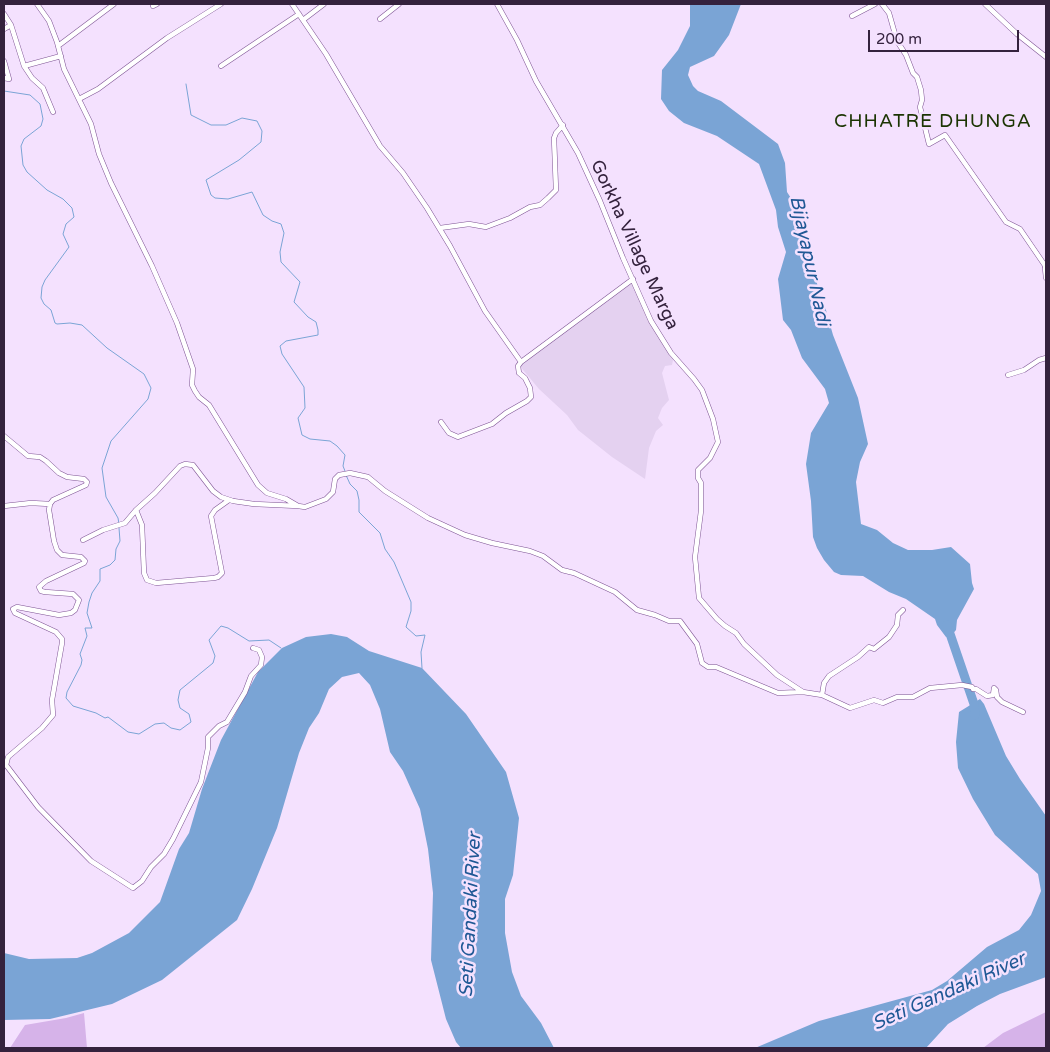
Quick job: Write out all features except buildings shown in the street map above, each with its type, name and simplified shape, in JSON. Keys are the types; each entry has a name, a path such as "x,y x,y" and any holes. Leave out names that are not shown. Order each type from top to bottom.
{"street":[{"path":"37,4 49,21 64,69 91,124 98,154 177,323 192,369 192,385 195,391 213,410 258,485 266,493 298,506"},
{"path":"58,46 114,4"},
{"path":"79,99 98,89 167,38 220,4"},
{"path":"292,4 326,54 380,146 403,173 440,228 485,311 521,362"},
{"path":"303,20 324,4"},
{"path":"380,19 398,4"},
{"name":"Gorkha Village Marga","path":"497,4 536,80 562,125 600,201 651,321 671,353 702,390 713,419 718,442 710,458 698,470 701,511 695,557 699,598 717,619 736,633 744,644 777,676 803,692 822,695 850,708 874,700 883,703 898,697 913,697 930,688 954,684 972,687 988,696 993,695 994,688 997,697 1002,702 1023,712"},
{"path":"852,16 875,4"},
{"path":"882,4 888,13 897,41 906,55 913,73 917,77 922,100 920,107 929,144 944,135 1006,222 1020,229 1046,268 1046,278"},
{"path":"985,4 1017,34 1046,57"},
{"path":"4,14 11,25 24,66 32,78 43,88 53,112"},
{"path":"221,66 299,14"},
{"path":"4,29 11,25"},
{"path":"24,66 61,56"},
{"path":"4,61 9,79 4,78"},
{"path":"440,228 469,224 486,227 510,218 530,206 540,205 556,190 554,138 562,125"},
{"path":"441,422 449,433 458,437 492,424 506,413 527,401 531,397 530,388 525,378 518,373 518,366 521,362 633,279"},
{"path":"1008,375 1024,370 1039,360 1046,358"},
{"path":"4,436 28,456 40,457 59,473 67,477 87,481 86,485 59,496 50,504 49,510 57,550 62,555 81,557 85,561 80,566 46,581 39,588 40,591 45,592 73,594 78,600 75,610 66,615 18,607 13,609 15,613 56,632 62,638 62,643 52,700 53,715 42,728 8,756 6,765 38,807 91,861 133,888 142,881 169,846 201,782 208,748 208,737 219,726 227,722 245,692 251,676 261,665 262,656 259,650 253,648"},
{"path":"83,540 103,530 125,523 180,466 185,464 190,463 193,465 213,491 229,500 254,504 312,506 326,499 333,492 335,480 339,475 350,473 370,478 386,491 428,518 465,535 543,556 562,570 574,573 615,592 637,610 669,621 680,621 697,644 702,663 708,667 716,667 778,692 803,692"},
{"path":"136,510 142,525 144,573 147,580 156,583 214,578 222,573 211,516 215,510 229,500"},
{"path":"4,506 50,504"},
{"path":"822,695 824,683 829,676 858,657 869,647 874,649 889,637 897,625 898,615 903,610"}],"shaded area":[{"path":"632,283 647,318 673,360 672,365 665,366 662,373 669,400 662,408 658,418 663,425 656,431 649,448 645,479 612,457 578,430 567,415 539,389 519,365"},
{"path":"1046,1012 1046,1048 983,1048 1003,1033"},
{"path":"84,1013 87,1048 10,1048 25,1025"}],"water":[{"path":"690,4 741,4 729,35 714,56 690,67 688,75 693,86 698,91 721,101 778,144 785,163 787,192 798,209 806,229 818,288 833,335 858,398 868,444 860,462 856,482 861,524 877,530 893,543 908,550 932,550 951,547 970,564 974,589 957,620 956,630 951,636 946,637 935,619 906,599 889,592 863,576 841,575 834,572 817,548 813,537 806,464 811,433 829,403 825,389 802,358 791,330 783,320 778,279 786,252 778,227 776,210 759,164 717,136 684,123 669,111 661,99 662,70 678,50 690,26"},
{"name":"Seti Gandaki River","path":"331,634 347,637 369,651 422,668 466,714 506,772 519,818 513,875 505,899 505,933 512,972 521,996 541,1023 554,1048 461,1048 456,1042 446,1019 431,960 433,893 428,849 420,809 403,771 390,752 380,709 370,685 359,673 342,677 329,689 319,713 309,728 299,753 277,828 237,920 162,980 112,1004 50,1019 4,1020 4,953 29,959 77,958 92,953 129,933 160,902 179,849 189,833 202,789 221,740 258,672 282,648 306,637"},
{"name":"Seti Gandaki River","path":"980,699 984,704 1006,756 1046,816 1046,977 1000,994 977,1006 948,1024 926,1048 755,1048 819,1021 932,990 947,981 987,947 1019,930 1031,915 1041,891 1038,874 995,835 973,799 958,768 956,742 959,712"}],"waterway":[{"path":"186,84 191,115 211,125 226,125 242,118 257,121 262,131 261,142 239,160 206,180 211,195 215,198 228,199 252,192 263,215 281,224 284,233 280,252 281,262 300,282 294,302 308,317 316,322 318,330 318,335 286,341 280,346 282,354 304,387 305,408 298,418 302,435 310,439 330,441 337,446 345,455 343,466 345,471"},
{"path":"4,91 30,95 40,104 43,119 41,126 24,139 21,146 23,165 27,172 47,190 63,199 72,208 74,217 66,224 63,234 69,247 45,280 41,298 44,304 51,310 55,323 82,325 107,348 144,374 151,388 148,399 111,441 102,468 106,497 118,518 119,524"},
{"path":"346,475 350,484 357,491 359,512 380,533 385,549 394,562 411,602 411,611 406,627 416,636 425,635 421,652 422,668"},
{"path":"119,528 120,541 116,549 115,560 110,565 100,569 100,581 92,593 89,602 87,613 92,628 85,628 87,636 80,654 81,665 67,692 66,698 73,706 96,713 105,718 108,717 128,732 139,734 155,724 164,723 171,728 180,730 191,722 189,714 180,708 178,700 180,690 213,663 215,656 209,640 221,626 228,628 249,641 269,640 281,648"},
{"name":"Bijayapur Nadi","path":"947,625 974,704 975,715"}],"district":[{"name":"CHHATRE DHUNGA","path":"933,122"}]}
